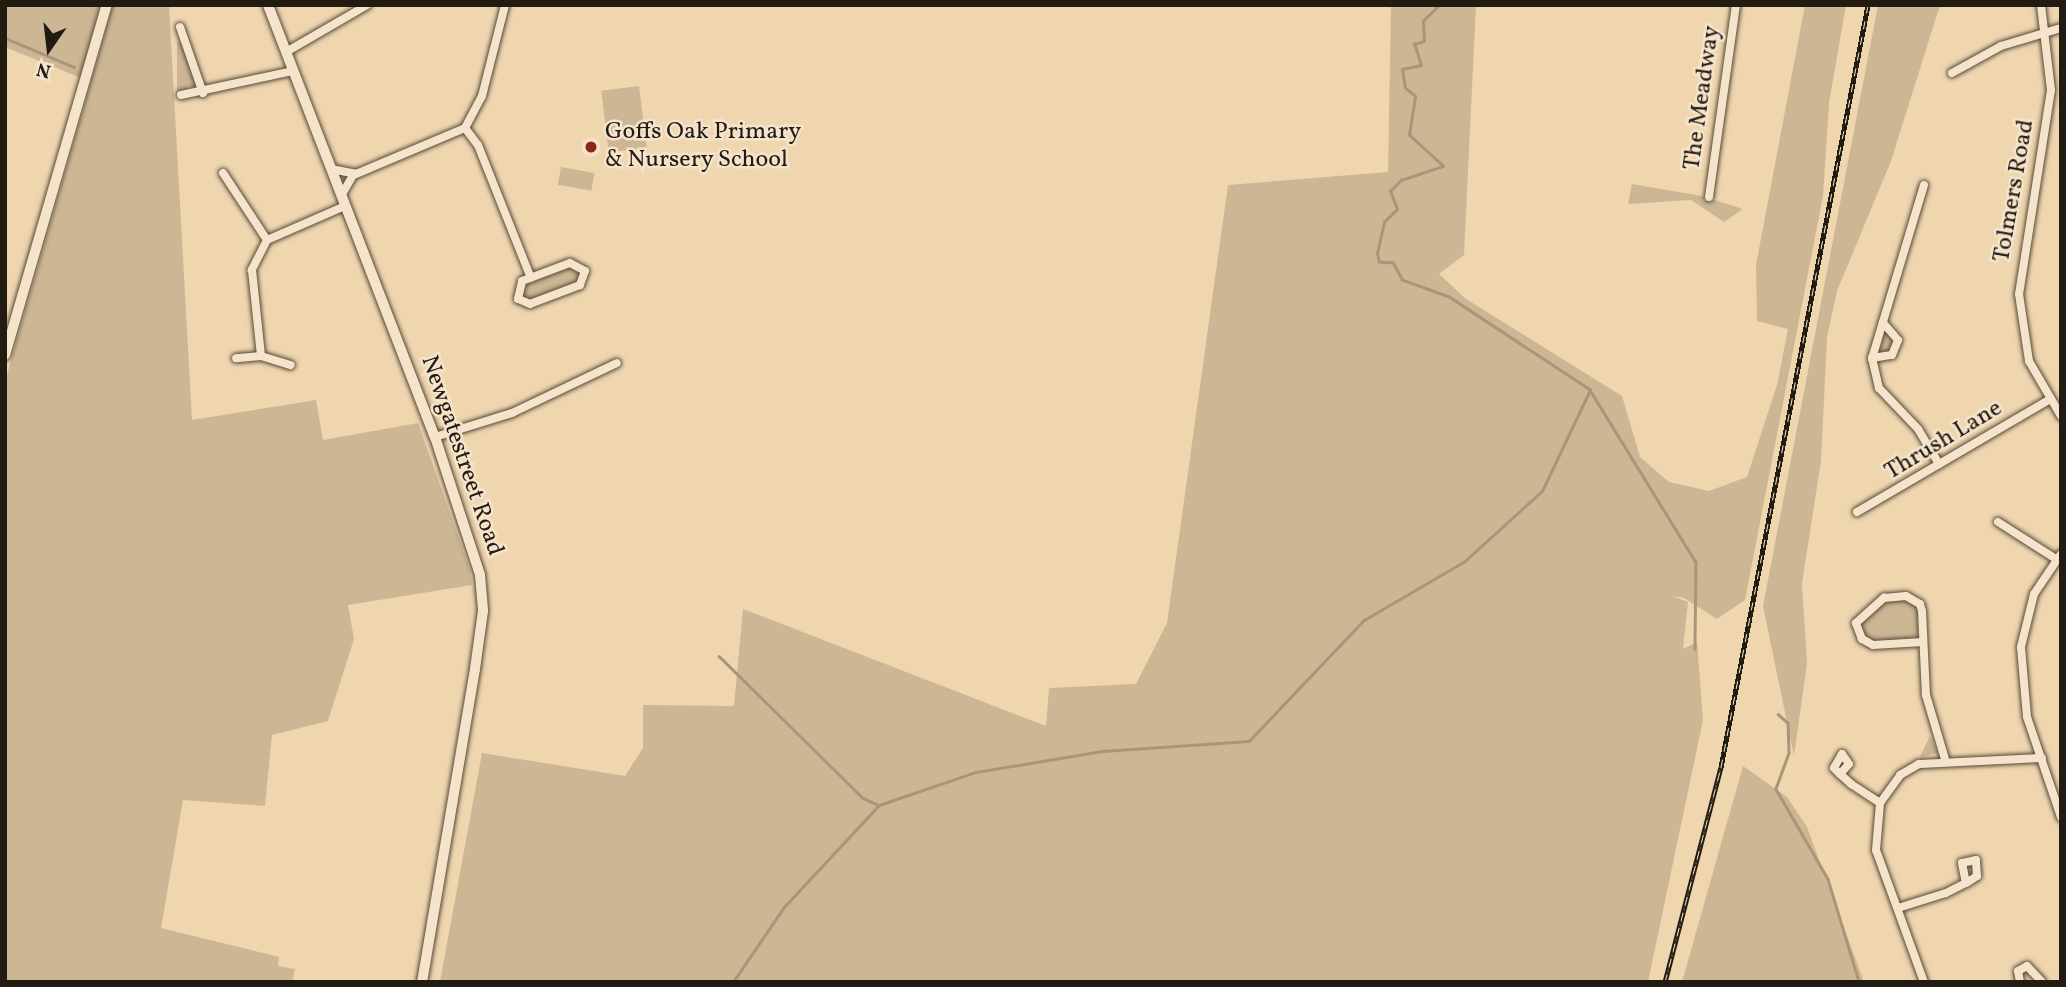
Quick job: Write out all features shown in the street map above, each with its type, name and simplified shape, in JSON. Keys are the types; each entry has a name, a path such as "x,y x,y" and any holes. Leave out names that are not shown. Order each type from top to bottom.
{"street":[{"path":"5,355 107,5"},
{"name":"Newgatestreet Road","path":"268,5 435,437 475,553 483,611 422,982"},
{"path":"286,52 367,5"},
{"path":"331,169 353,175 465,128 482,96 505,5"},
{"name":"The Meadway","path":"1709,197 1736,5"},
{"name":"Tolmers Road","path":"2041,5 2047,32 2051,90 2019,294 2029,361 2049,400 2061,416"},
{"path":"180,27 203,93"},
{"path":"1952,73 2001,46 2061,28"},
{"path":"181,95 203,93 293,71"},
{"path":"465,128 478,145 531,278"},
{"path":"223,173 267,240"},
{"path":"261,356 253,271 267,240 343,201 353,175"},
{"path":"1924,185 1872,358 1879,388 1940,464"},
{"path":"570,263 585,271 580,285 526,303 516,291 531,278 570,263"},
{"path":"1872,358 1892,355 1898,340 1882,323"},
{"path":"236,358 261,356 291,365"},
{"path":"435,437 512,413 617,363"},
{"name":"Thrush Lane","path":"1857,512 2049,400"},
{"path":"1998,522 2058,557 2034,594 2021,647 2027,717 2061,817"},
{"path":"1923,642 1873,645 1862,639 1856,623 1875,602 1906,596 1920,604 1923,642 1926,695 1945,760"},
{"path":"1924,982 1876,850 1880,803 1910,768 1945,760 2008,764 2042,758"},
{"path":"1840,774 1880,803"},
{"path":"1898,908 1966,883"},
{"path":"2020,982 2024,966 2039,981"}],"shaded area":[{"path":"5,5 100,5 81,78 5,47"},
{"path":"113,5 169,5 192,420 316,400 323,440 418,423 470,570 472,585 348,605 354,639 328,721 272,735 265,806 183,800 161,928 279,957 278,966 295,969 292,982 5,982 5,382"},
{"path":"1391,5 1476,5 1464,255 1439,274 1466,299 1622,396 1640,457 1669,482 1709,491 1747,477 1777,385 1788,329 1757,321 1756,265 1805,5 1846,5 1829,103 1823,196 1745,600 1717,619 1684,598 1672,596 1688,602 1683,649 1697,642 1703,720 1648,982 440,982 482,753 625,776 643,748 643,705 734,706 743,609 1046,726 1049,688 1136,684 1167,623 1228,185 1388,172"},
{"path":"1878,5 1940,5 1891,161 1837,291 1827,337 1821,461 1802,583 1807,663 1794,756 1763,606"},
{"path":"177,42 183,43 199,87 187,86 185,92 177,92"},
{"path":"639,86 647,148 609,152 601,91"},
{"path":"561,167 594,173 591,191 558,185"},
{"path":"1632,184 1702,196 1743,209 1724,222 1691,200 1628,204"},
{"path":"571,266 582,273 577,282 530,300 522,295 526,283"},
{"path":"1883,332 1895,335 1891,351 1880,353"},
{"path":"1905,598 1918,605 1918,637 1875,643 1863,636 1859,623 1886,600"},
{"path":"1930,736 1938,753 1920,757"},
{"path":"1743,766 1787,797 1807,827 1864,982 1682,982"}],"waterway":[{"path":"733,982 784,907 879,805 976,772 1103,751 1249,741 1364,620 1465,561 1542,491 1590,390 1449,297 1402,280 1393,263 1379,262 1377,253 1384,222 1397,209 1390,191 1401,180 1443,166 1409,135 1415,96 1405,88 1402,69 1421,65 1414,44 1424,41 1423,21 1439,5"},
{"path":"5,38 74,67"},
{"path":"1590,390 1696,562 1695,649"},
{"path":"719,656 863,798 879,805"},
{"path":"1778,714 1788,723 1789,753 1776,789 1828,879 1859,982"}],"railway":[{"path":"1665,982 1721,767 1868,5"}],"place":[{"name":"Goffs Oak Primary & Nursery School","path":"591,147"}]}
